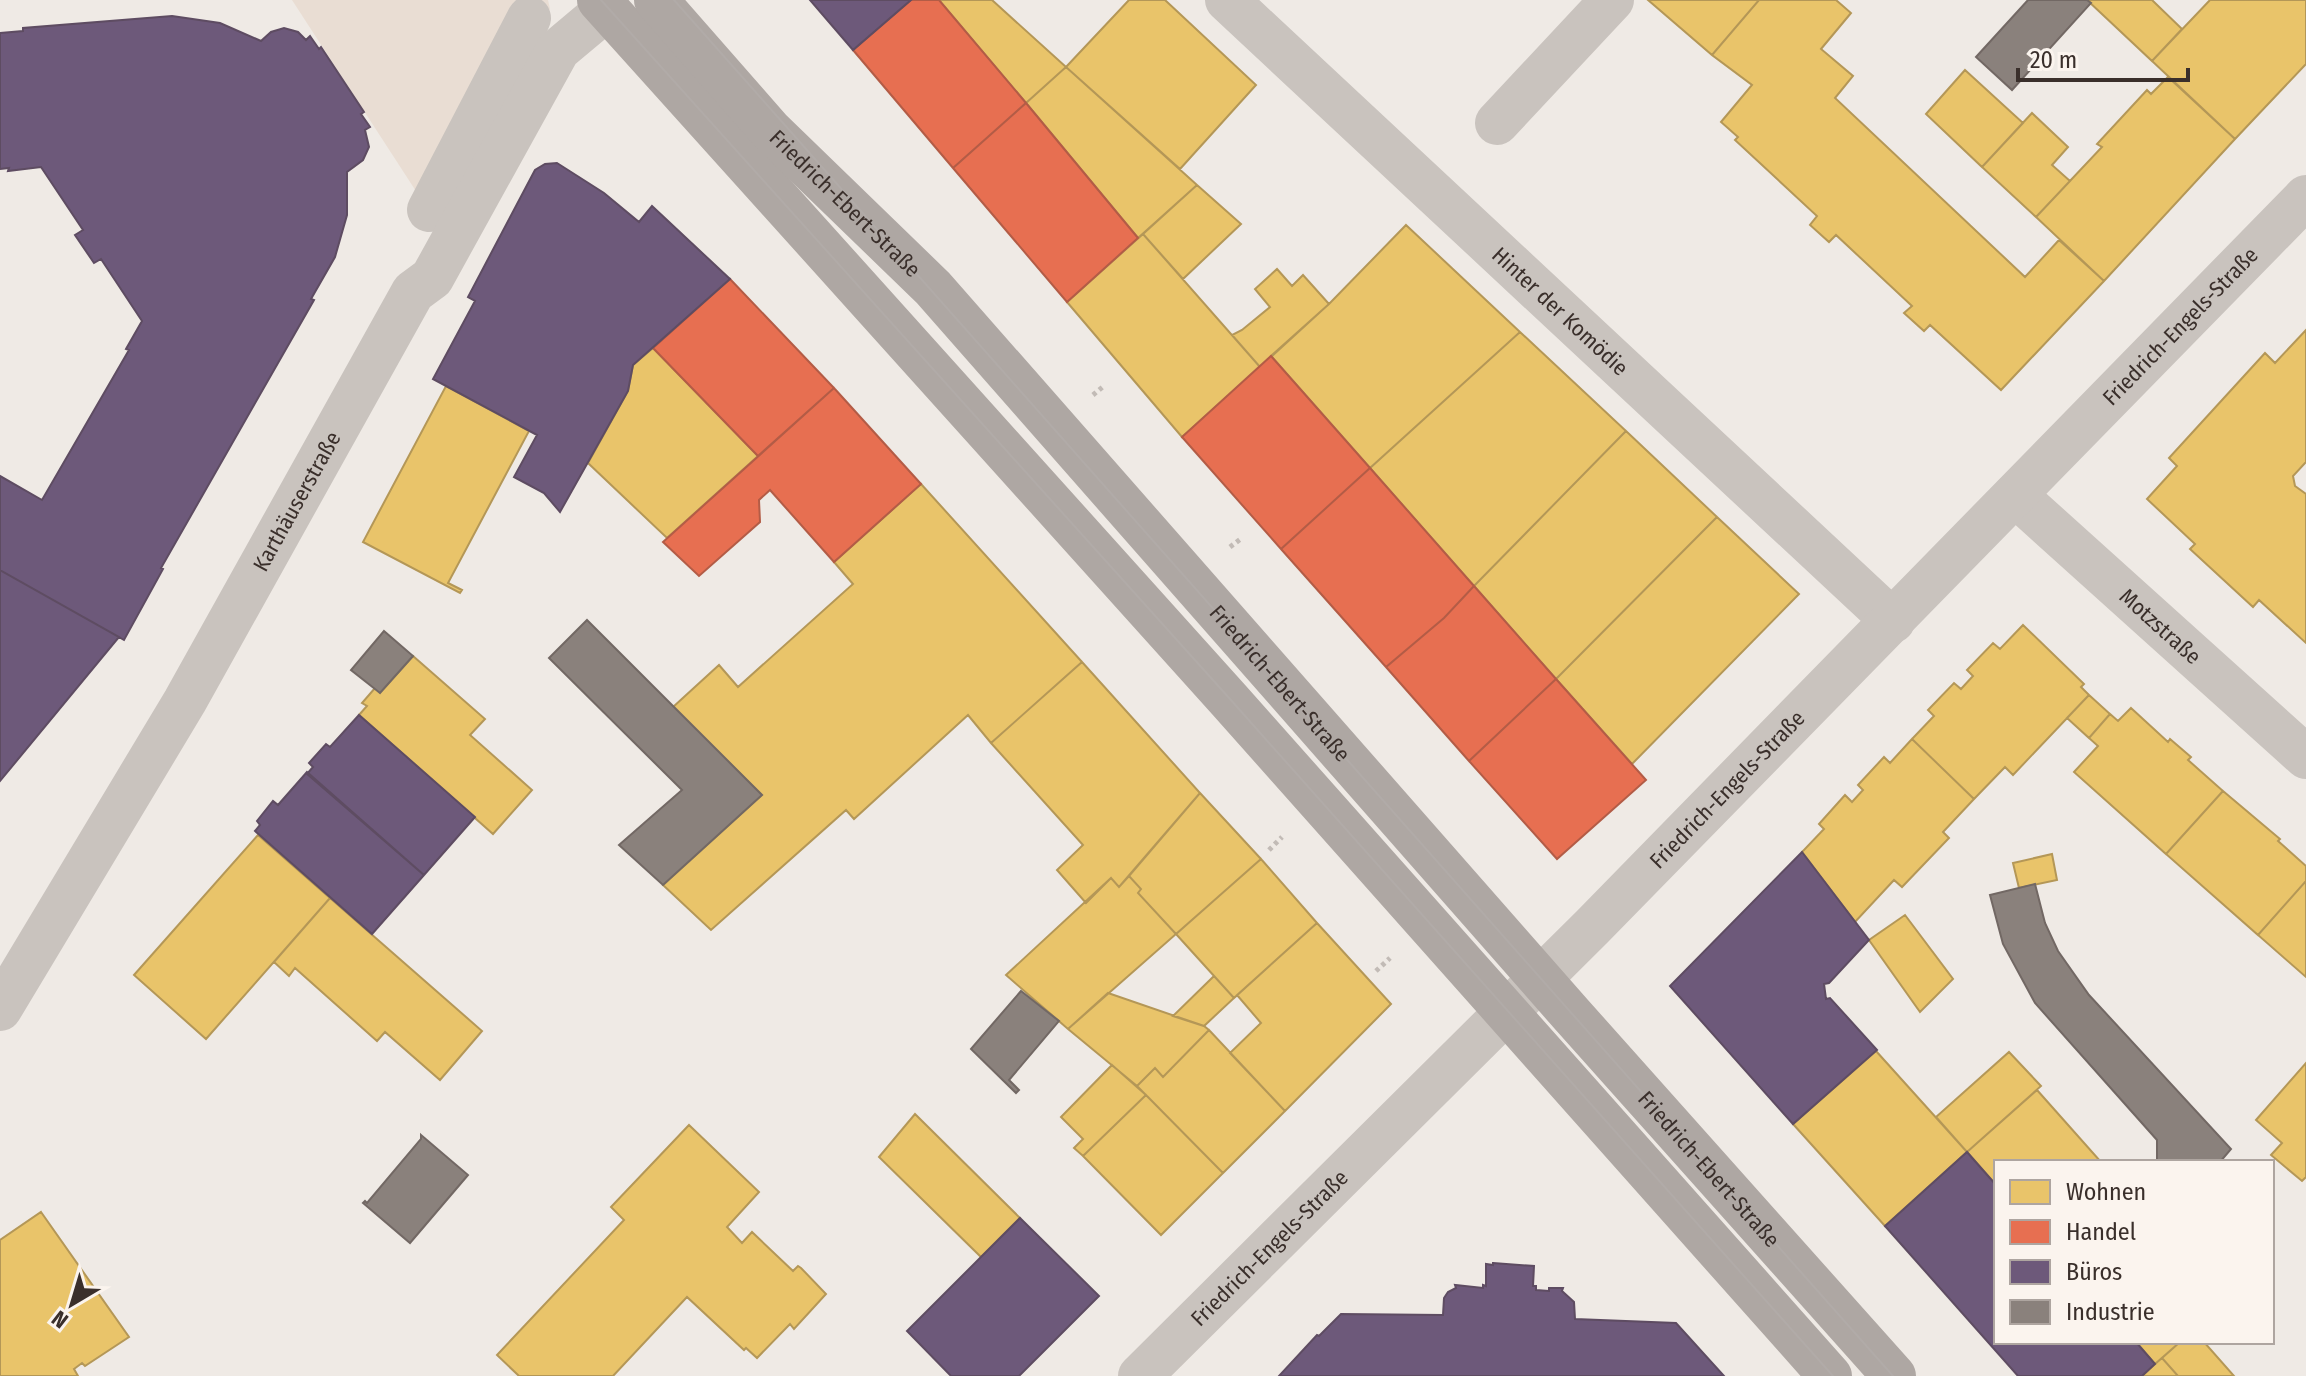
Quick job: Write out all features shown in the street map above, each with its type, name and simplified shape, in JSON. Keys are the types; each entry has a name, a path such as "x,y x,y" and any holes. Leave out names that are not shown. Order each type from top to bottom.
{"main road":[{"name":"Friedrich-Ebert-Straße","path":"656,0 770,130 933,288 1894,1376"},
{"name":"Friedrich-Ebert-Straße","path":"603,4 1229,700 1830,1376"}],"street":[{"name":"Hinter der Komödie","path":"1227,0 1893,621"},
{"path":"1497,123 1612,0"},
{"name":"Karthäuserstraße","path":"0,1009 185,701 413,292 432,278 558,50 603,4"},
{"path":"429,210 527,16"},
{"name":"Friedrich-Engels-Straße","path":"1140,1376 1540,978 2306,197"},
{"name":"Motzstraße","path":"2015,495 2306,757"}],"shaded area":[{"path":"292,0 548,0 550,9 436,222"}],"building: Wohnen":[{"path":"939,0 992,0 1066,67 1026,103"},
{"path":"1129,0 1165,0 1256,85 1180,169 1066,67"},
{"path":"1648,0 1759,0 1712,55"},
{"path":"1759,0 1836,0 1851,13 1821,49 1853,76 1835,98 2025,277 2059,240 2104,281 2001,390 1930,325 1924,331 1904,313 1912,306 1836,235 1829,242 1810,225 1817,216 1735,140 1738,137 1721,122 1752,85 1712,55"},
{"path":"2087,0 2152,0 2182,29 2152,61"},
{"path":"2210,0 2306,0 2306,64 2235,139 2152,61"},
{"path":"1066,67 1197,185 1138,238 1026,103"},
{"path":"1965,70 2023,123 1982,167 1926,114"},
{"path":"2168,77 2235,139 2104,281 2036,217 2102,147 2097,144 2147,90 2151,94"},
{"path":"2032,113 2068,147 2052,165 2070,181 2036,217 1982,167"},
{"path":"1197,185 1241,224 1183,279 1143,234"},
{"path":"1406,225 1520,332 1370,468 1271,356 1329,304"},
{"path":"1143,234 1260,367 1182,437 1067,302"},
{"path":"1277,269 1292,286 1303,275 1329,304 1260,367 1232,335 1270,307 1255,289"},
{"path":"2306,330 2306,462 2293,476 2295,486 2306,494 2306,643 2259,600 2253,607 2190,549 2195,544 2147,499 2177,466 2169,458 2265,353 2275,363"},
{"path":"1520,332 1626,431 1474,586 1370,468"},
{"path":"653,348 758,456 667,538 588,463 628,391 633,365"},
{"path":"446,386 529,431 448,583 462,590 460,593 363,542"},
{"path":"1626,431 1717,517 1556,679 1474,586"},
{"path":"921,484 1082,662 991,743 968,715 854,819 846,810 711,930 663,885 762,795 673,707 719,665 738,687 853,584 834,562"},
{"path":"1717,517 1799,594 1632,764 1556,679"},
{"path":"2023,625 2084,684 2081,687 2089,695 2013,775 2005,767 1974,799 1912,739 1934,716 1928,710 1954,683 1961,689 1973,676 1967,670 1993,643 2000,649"},
{"path":"413,656 485,719 470,735 532,790 493,834 359,715 367,706 362,703 375,688 380,693"},
{"path":"1082,662 1200,793 1119,887 1111,878 1086,903 1057,870 1083,845 991,743"},
{"path":"2089,695 2110,714 2089,738 2067,718"},
{"path":"2131,708 2168,742 2170,739 2191,757 2188,760 2223,791 2166,854 2074,772 2098,746 2089,738 2110,714 2118,721"},
{"path":"1912,739 1974,799 1943,832 1949,838 1902,887 1894,880 1855,922 1802,852 1824,829 1819,824 1845,795 1852,802 1863,790 1858,785 1884,757 1890,763"},
{"path":"2223,791 2280,839 2278,841 2306,866 2306,881 2258,935 2166,854"},
{"path":"1200,793 1261,859 1176,934 1138,893 1141,889 1129,876"},
{"path":"258,835 330,898 206,1039 134,975"},
{"path":"2052,854 2057,880 2019,888 2013,863"},
{"path":"1261,859 1317,923 1234,998 1176,934"},
{"path":"1129,876 1141,889 1138,893 1176,934 1068,1029 1006,975 1111,878 1119,887"},
{"path":"2306,881 2306,977 2258,935"},
{"path":"330,898 482,1031 440,1080 385,1032 377,1041 295,968 289,976 274,962"},
{"path":"1905,915 1953,979 1920,1012 1869,940"},
{"path":"1317,923 1391,1004 1285,1111 1230,1053 1261,1023 1237,995"},
{"path":"1214,976 1234,998 1204,1026 1173,1016"},
{"path":"1108,993 1209,1030 1163,1077 1155,1068 1137,1086 1068,1029"},
{"path":"1209,1030 1285,1111 1223,1173 1137,1086 1155,1068 1163,1077"},
{"path":"1876,1051 1967,1152 1885,1226 1793,1124"},
{"path":"2009,1052 2041,1086 1967,1152 1936,1117"},
{"path":"2306,1063 2306,1177 2302,1181 2271,1155 2282,1143 2256,1120"},
{"path":"1112,1065 1146,1095 1083,1156 1074,1148 1083,1139 1061,1117"},
{"path":"2037,1090 2099,1160 1994,1160 1994,1183 1967,1152"},
{"path":"1146,1095 1223,1173 1161,1235 1083,1156"},
{"path":"915,1114 1020,1218 981,1257 879,1157"},
{"path":"689,1125 759,1192 727,1227 742,1243 752,1232 793,1271 798,1266 801,1268 826,1294 794,1329 790,1324 757,1358 746,1348 744,1350 687,1297 613,1376 519,1376 497,1355 624,1220 611,1207"},
{"path":"41,1212 129,1337 85,1366 82,1363 74,1369 78,1376 0,1376 0,1240"},
{"path":"2138,1344 2178,1344 2155,1364"},
{"path":"2178,1344 2206,1344 2234,1376 2178,1376 2162,1358"},
{"path":"2162,1358 2178,1376 2142,1376 2155,1364"}],"building: Handel":[{"path":"911,0 939,0 1026,103 953,168 853,50"},
{"path":"1026,103 1138,238 1067,302 953,168"},
{"path":"730,279 834,388 758,456 653,348"},
{"path":"1271,356 1370,468 1281,549 1182,437"},
{"path":"834,388 921,484 834,562 770,490 759,500 760,522 699,576 663,542"},
{"path":"1370,468 1474,586 1444,618 1386,667 1281,549"},
{"path":"1474,586 1556,679 1469,761 1386,667 1444,618"},
{"path":"1556,679 1646,780 1557,859 1469,761"}],"building: Büros":[{"path":"810,0 911,0 853,50"},
{"path":"172,16 220,23 261,41 271,32 284,28 298,32 306,40 310,36 319,49 321,47 364,112 361,114 370,127 365,130 369,147 363,160 347,172 347,215 335,257 311,299 314,300 161,568 124,640 0,570 0,476 42,500 129,350 126,349 142,321 101,259 94,263 75,235 83,230 41,167 0,169 0,33 23,31 23,28"},
{"path":"557,163 604,193 639,222 652,206 730,279 633,365 628,391 560,512 544,493 514,477 537,435 433,379 475,301 468,297 535,170 545,164"},
{"path":"0,570 119,637 0,781"},
{"path":"359,715 475,817 424,875 307,774 313,767 309,763 326,744 330,747"},
{"path":"307,772 424,875 372,934 255,831 260,825 257,821 273,801 278,805"},
{"path":"1802,852 1869,940 1829,983 1824,984 1826,999 1830,998 1877,1050 1793,1124 1670,986"},
{"path":"1967,1152 1994,1183 1994,1344 2138,1344 2155,1364 2142,1376 2018,1376 1885,1226"},
{"path":"1020,1218 1099,1296 1019,1376 951,1376 907,1331"},
{"path":"1486,1264 1534,1266 1533,1286 1536,1290 1563,1288 1562,1291 1574,1302 1575,1319 1676,1323 1724,1376 1279,1376 1341,1314 1443,1315 1444,1298 1448,1292 1456,1288 1455,1285 1483,1288 1483,1285 1486,1286"}],"building: Industrie":[{"path":"2028,0 2087,0 2091,3 2012,90 1976,57"},
{"path":"587,620 762,795 663,885 619,845 682,790 549,658"},
{"path":"384,631 413,656 380,693 351,670"},
{"path":"2035,884 2045,923 2058,951 2089,995 2231,1149 2222,1160 2157,1160 2157,1140 2035,1003 2003,944 1990,895"},
{"path":"1021,991 1059,1021 1009,1080 1019,1090 1016,1093 971,1049"},
{"path":"421,1135 468,1175 410,1243 363,1203 367,1203 421,1139"}],"tram line":[{"path":"601,0 1833,1376"},
{"path":"674,0 1893,1376"}]}
